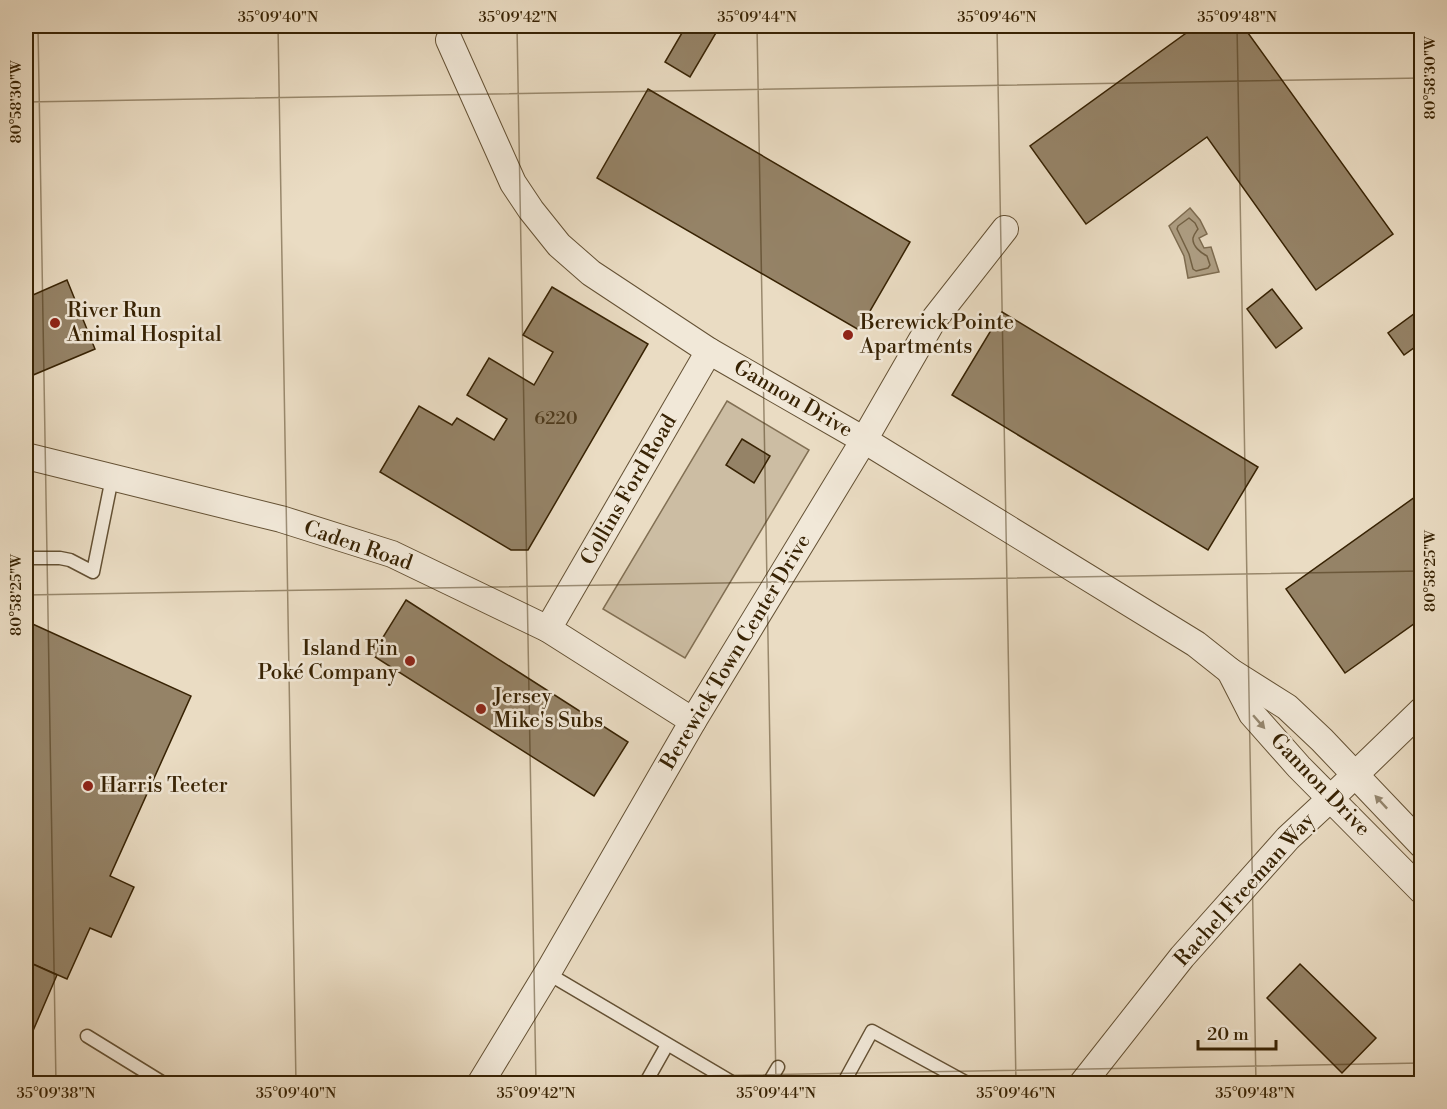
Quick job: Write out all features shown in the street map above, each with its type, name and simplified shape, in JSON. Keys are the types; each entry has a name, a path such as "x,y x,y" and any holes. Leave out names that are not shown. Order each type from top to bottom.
{"street":[{"name":"Gannon Drive","path":"449,40 513,183 531,210 560,245 591,273 709,351 864,440 1196,644 1230,671 1287,707 1322,740 1422,845"},
{"name":"Berewick Town Center Drive","path":"480,1083 547,974 693,721 864,440 932,322 1005,229"},
{"name":"Collins Ford Road","path":"548,630 709,351"},
{"name":"Caden Road","path":"26,456 280,519 392,554 548,630 693,721"},
{"name":"Gannon Drive","path":"1230,671 1252,714 1299,767 1422,891"},
{"name":"Rachel Freeman Way","path":"1082,1083 1182,957 1288,838 1422,710"}],"lane":[{"path":"26,558 70,560 93,572 112,478"},
{"path":"547,974 735,1083"},
{"path":"843,1083 872,1030 969,1083"},
{"path":"87,1036 165,1083"},
{"path":"645,1083 667,1045"},
{"path":"768,1083 778,1067"}],"shaded area":[{"path":"727,401 809,450 685,658 603,609"}],"water":[{"path":"1190,208 1200,220 1207,234 1199,238 1204,248 1211,247 1219,272 1188,278 1184,256 1169,226"}],"building":[{"path":"686,26 720,26 690,77 665,62"},
{"path":"1196,26 1243,26 1393,234 1316,290 1207,137 1086,224 1030,146"},
{"path":"648,89 910,242 859,330 597,178"},
{"name":"River Run Animal Hospital","path":"67,280 95,349 26,378 26,298"},
{"path":"552,287 648,344 528,550 511,550 380,472 419,406 452,425 457,418 494,440 507,419 467,395 489,358 534,385 553,352 523,335"},
{"path":"1272,289 1302,328 1276,348 1247,309"},
{"path":"1422,308 1422,342 1404,355 1388,333"},
{"path":"1002,312 1258,467 1208,550 952,395"},
{"path":"742,439 770,456 754,483 726,465"},
{"path":"1422,492 1422,618 1345,673 1286,589"},
{"path":"406,600 628,742 594,796 372,655"},
{"name":"Harris Teeter","path":"26,621 191,696 110,876 134,887 111,937 90,928 67,979 26,961"},
{"path":"26,961 57,975 26,1047"},
{"path":"1300,964 1376,1038 1342,1073 1267,998"}],"place":[{"name":"River Run Animal Hospital","path":"55,323"},
{"name":"Berewick Pointe Apartments","path":"848,335"},
{"name":"Island Fin Poké Company","path":"410,661"},
{"name":"Jersey Mike's Subs","path":"481,709"},
{"name":"Harris Teeter","path":"88,786"}]}
